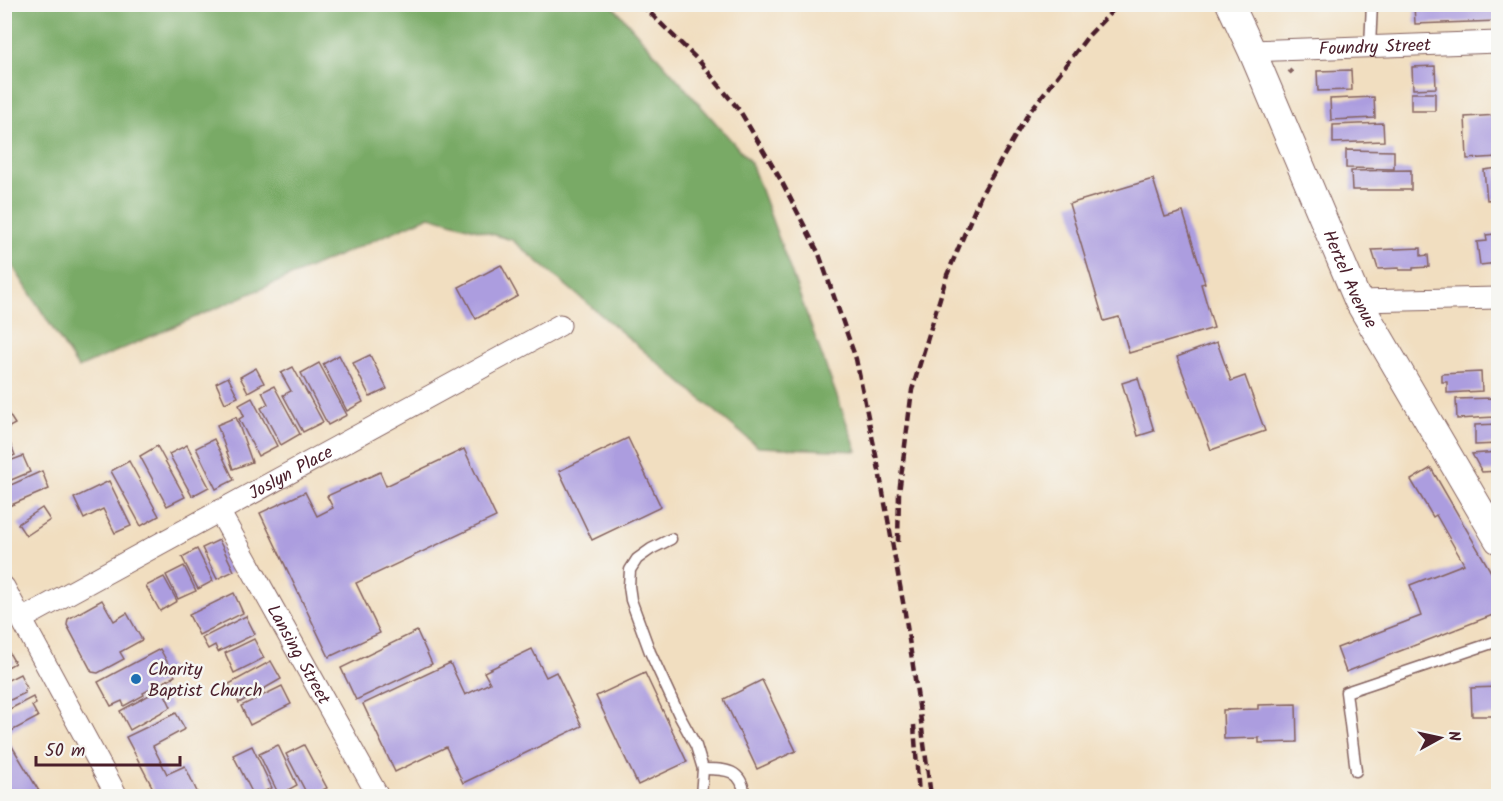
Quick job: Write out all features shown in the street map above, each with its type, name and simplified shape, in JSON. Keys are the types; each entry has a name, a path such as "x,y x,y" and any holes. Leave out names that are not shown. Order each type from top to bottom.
{"street":[{"name":"Hertel Avenue","path":"1230,4 1358,301 1498,540"},
{"name":"Foundry Street","path":"1252,51 1498,42"},
{"path":"1358,301 1498,298"},
{"name":"Joslyn Place","path":"22,619 560,325"},
{"name":"Lansing Street","path":"219,512 378,796"},
{"path":"4,587 117,796"}],"lane":[{"path":"1370,46 1372,4"},
{"path":"670,538 637,559 630,570 628,586 650,652 696,746 703,769 701,796"},
{"path":"1356,771 1346,692 1498,641"},
{"path":"703,769 725,769 735,774 744,785 745,796"}],"path":[{"path":"1289,70 1293,74"}],"green space":[{"path":"5,4 612,5 751,163 857,451 758,447 512,240 430,216 78,368 5,254"}],"building":[{"path":"1414,4 1498,4 1498,21 1415,24"},
{"path":"1435,66 1436,88 1413,89 1412,67"},
{"path":"1351,70 1352,90 1318,91 1317,71"},
{"path":"1411,93 1435,93 1435,111 1411,111"},
{"path":"1374,97 1375,118 1331,120 1330,99"},
{"path":"1498,115 1498,157 1467,159 1465,117"},
{"path":"1383,123 1384,141 1333,143 1333,125"},
{"path":"1346,150 1394,151 1394,169 1346,168"},
{"path":"1498,168 1498,199 1487,200 1484,170"},
{"path":"1411,170 1411,190 1352,190 1351,171"},
{"path":"1153,179 1165,217 1183,212 1205,283 1201,284 1214,328 1129,353 1119,317 1104,321 1069,204"},
{"path":"1495,234 1498,263 1480,265 1477,242 1487,241 1486,235"},
{"path":"1421,248 1421,256 1428,255 1429,267 1413,268 1413,270 1378,269 1372,250"},
{"path":"501,265 518,296 476,319 459,287"},
{"path":"1217,342 1231,381 1245,376 1265,431 1211,450 1177,357"},
{"path":"339,355 363,402 347,411 323,364"},
{"path":"370,355 387,389 370,397 353,363"},
{"path":"319,363 347,415 328,425 301,373"},
{"path":"293,367 323,422 303,432 283,395 291,391 281,373"},
{"path":"256,368 264,383 248,392 240,377"},
{"path":"1481,372 1482,391 1447,393 1447,382 1442,382 1442,374"},
{"path":"228,377 238,397 225,403 216,383"},
{"path":"1138,378 1154,431 1138,436 1122,383"},
{"path":"274,386 300,434 281,445 261,408 268,404 262,392"},
{"path":"252,398 277,446 258,456 239,419 244,416 239,405"},
{"path":"1494,398 1495,417 1457,419 1456,399"},
{"path":"4,407 15,424 4,430"},
{"path":"236,417 252,462 233,469 217,425"},
{"path":"1498,424 1498,444 1475,445 1475,425"},
{"path":"7,436 15,455 4,460 4,437"},
{"path":"628,438 661,507 592,540 559,471"},
{"path":"214,439 234,480 216,489 196,448"},
{"path":"187,445 209,487 192,496 169,454"},
{"path":"157,446 185,497 167,506 140,456"},
{"path":"464,449 496,517 356,583 380,633 329,657 260,513 305,492 317,516 333,508 327,496 380,472 386,486"},
{"path":"1498,452 1498,471 1482,472 1472,454"},
{"path":"23,456 30,472 4,483 4,463"},
{"path":"129,461 159,516 141,526 111,471"},
{"path":"1431,468 1498,584 1498,613 1346,672 1337,648 1421,616 1410,585 1464,564 1436,515 1433,517 1411,480"},
{"path":"42,471 49,489 4,508 4,488"},
{"path":"109,481 131,526 115,533 103,509 84,519 74,498"},
{"path":"42,508 50,520 26,536 18,524"},
{"path":"219,540 234,571 217,579 202,548"},
{"path":"197,549 213,581 198,589 182,557"},
{"path":"184,566 196,591 178,599 166,575"},
{"path":"164,577 177,601 160,611 146,586"},
{"path":"234,593 243,613 199,635 189,615"},
{"path":"102,600 114,621 127,613 142,640 120,652 124,659 98,673 92,672 67,625 68,619"},
{"path":"246,616 255,634 218,652 215,645 208,649 202,638"},
{"path":"417,631 432,664 356,700 341,668"},
{"path":"254,639 264,658 234,673 225,653"},
{"path":"4,644 15,663 4,669"},
{"name":"Charity Baptist Church","path":"160,649 175,676 124,706 122,701 111,706 98,682"},
{"path":"532,649 546,677 556,672 582,726 463,783 446,747 395,772 363,704 450,663 465,695 490,683 484,672"},
{"path":"271,661 281,679 239,703 229,684"},
{"path":"645,673 687,762 638,785 596,696"},
{"path":"20,674 27,688 24,690 25,693 4,703 4,682"},
{"path":"762,680 796,751 757,769 724,699"},
{"path":"282,686 291,704 250,725 241,706"},
{"path":"1498,687 1498,716 1472,716 1471,688"},
{"path":"162,688 171,707 130,730 120,711"},
{"path":"33,697 36,704 32,706 38,717 4,735 4,712"},
{"path":"1296,704 1297,742 1259,743 1259,738 1224,739 1223,710 1258,709 1258,705"},
{"path":"176,713 185,729 153,746 167,774 185,766 199,796 157,796 126,737"},
{"path":"7,738 42,796 4,796 4,739"},
{"path":"278,745 297,785 279,795 259,754"},
{"path":"304,745 327,788 310,796 286,754"},
{"path":"252,746 272,788 254,796 233,755"}],"railway":[{"path":"641,4 700,62 740,111 782,182 819,254 856,359 878,465 905,613 931,796"},
{"path":"898,542 899,493 912,390 947,275 981,195 1028,114 1089,35 1119,4"},
{"path":"914,725 919,796"}],"place":[{"name":"Charity Baptist Church","path":"136,679"}]}
